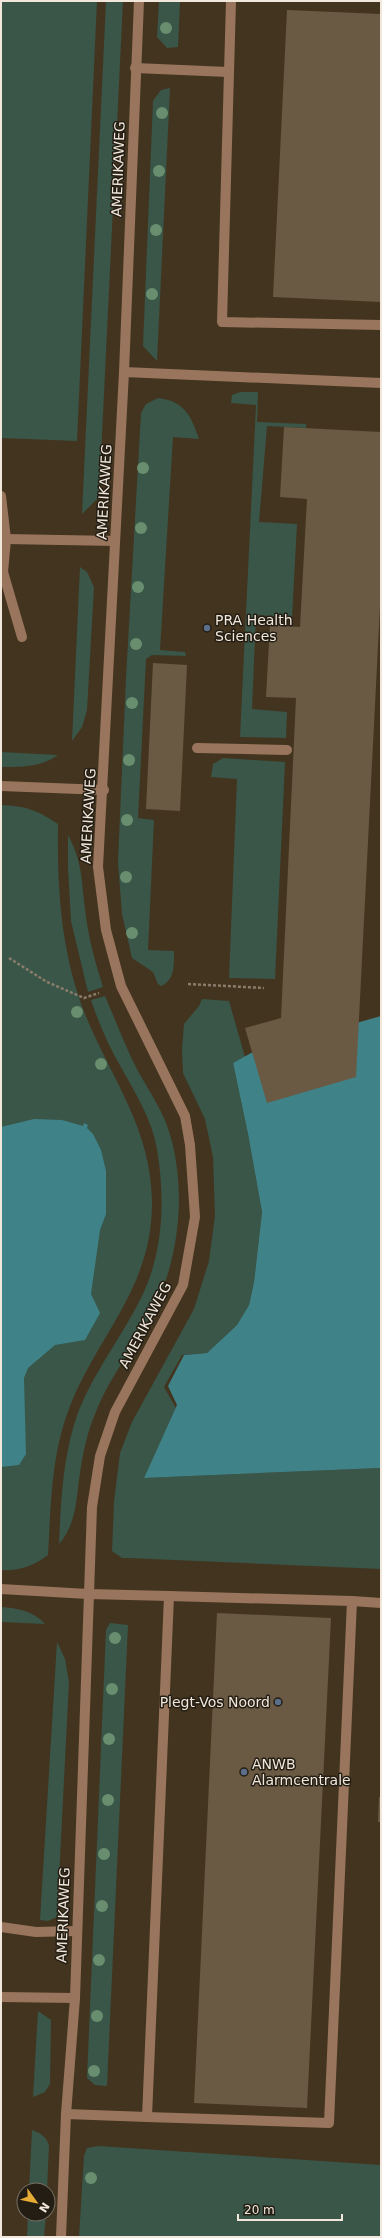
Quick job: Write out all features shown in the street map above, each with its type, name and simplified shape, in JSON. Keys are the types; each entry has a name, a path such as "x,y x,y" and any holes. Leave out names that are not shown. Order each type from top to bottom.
{"street":[{"name":"AMERIKAWEG","path":"62,2237 66,2114 75,1998 76,1931 92,1507 100,1456 115,1412 183,1285 195,1217 190,1145 184,1116 122,986 106,930 98,867 104,790 124,372 135,68 139,1"},
{"path":"231,1 222,322 381,326"},
{"path":"135,68 228,72"},
{"path":"124,372 381,383"},
{"path":"1,496 6,539 3,572 22,637"},
{"path":"6,539 115,541"},
{"path":"197,748 287,750"},
{"path":"1,786 104,790"},
{"path":"1,1589 88,1594 381,1603"},
{"path":"147,2117 169,1596"},
{"path":"66,2114 329,2123 352,1602"},
{"path":"1,1927 36,1932 76,1931"},
{"path":"1,1996 75,1998"}],"path":[{"path":"8,958 47,982 84,998 122,986"},
{"path":"188,984 264,988"}],"green space":[{"path":"1,1 97,1 77,441 1,438"},
{"path":"106,1 123,1 99,497 82,514"},
{"path":"159,1 180,1 178,47 167,48 157,37"},
{"path":"170,88 157,361 143,346 153,101 161,90"},
{"path":"240,392 258,392 257,422 306,424 306,428 267,426 259,522 297,524 292,617 256,615 252,709 287,712 286,738 240,737 256,405 231,403 232,395"},
{"path":"158,398 174,402 185,411 193,423 199,439 173,437 160,650 185,652 186,656 152,655 146,659 138,818 154,820 148,950 174,951 173,972 169,980 161,986 158,984 153,972 132,958 122,914 118,862 126,678 141,413 146,404"},
{"path":"80,567 87,572 94,587 87,710 82,727 72,741"},
{"path":"1,752 58,755 38,764 1,767"},
{"path":"223,758 285,762 275,979 229,978 237,779 211,777 213,764"},
{"path":"1,805 18,806 31,810 44,815 58,824 58,873 62,920 71,968 77,991 95,1038 128,1104 137,1126 145,1150 150,1174 152,1201 150,1232 144,1259 122,1308 82,1380 70,1406 64,1424 55,1461 51,1498 48,1555 26,1567 14,1570 1,1570"},
{"path":"68,835 79,863 88,929 103,987 88,992 71,921"},
{"path":"105,996 130,1054 157,1104 171,1138 178,1178 178,1219 172,1260 159,1298 144,1328 109,1384 92,1421 84,1451 75,1510 69,1528 59,1544 66,1459 69,1443 79,1410 93,1381 142,1296 155,1261 161,1224 162,1205 160,1167 155,1138 138,1098 117,1061 101,1027 91,1000"},
{"path":"202,999 229,1001 245,1057 233,1063 262,1212 254,1282 249,1305 237,1325 207,1353 182,1355 164,1387 176,1408 144,1478 381,1468 381,1569 122,1558 112,1551 114,1502 120,1453 132,1422 194,1309 209,1261 215,1216 213,1157 205,1119 183,1073 182,1050 184,1024 199,1006"},
{"path":"1,1607 25,1611 35,1616 45,1624 1,1622"},
{"path":"110,1623 128,1625 107,2086 95,2085 87,2078 106,1630"},
{"path":"57,1642 65,1659 69,1682 57,1917 48,1921 40,1920"},
{"path":"38,2011 51,2020 50,2084 45,2092 33,2097"},
{"path":"32,2130 43,2136 49,2145 47,2182 29,2182"},
{"path":"98,2146 381,2165 381,2237 79,2237 84,2156 87,2148"},
{"path":"28,2222 45,2222 44,2237 27,2237"}],"water":[{"path":"381,1016 381,1468 144,1478 177,1405 168,1386 184,1355 207,1353 237,1325 249,1305 254,1282 262,1212 233,1063 251,1053"},
{"path":"34,1119 62,1120 83,1126 84,1123 88,1125 87,1128 93,1134 101,1150 106,1171 106,1214 100,1230 91,1294 100,1313 85,1340 55,1345 28,1368 24,1378 26,1454 19,1465 1,1467 1,1127"}],"building":[{"path":"287,10 381,14 381,302 273,297"},
{"path":"284,427 381,432 381,587 356,1077 267,1103 245,1028 281,1018 296,698 266,697 270,625 300,627 307,499 280,497"},
{"path":"153,663 187,665 180,811 146,809"},
{"path":"217,1613 331,1618 307,2108 194,2103"},
{"path":"379,1797 381,1797 381,1822 378,1822"}],"place":[{"name":"PRA Health Sciences","path":"207,628"},
{"name":"Plegt-Vos Noord","path":"278,1702"},
{"name":"ANWB Alarmcentrale","path":"244,1772"}]}
